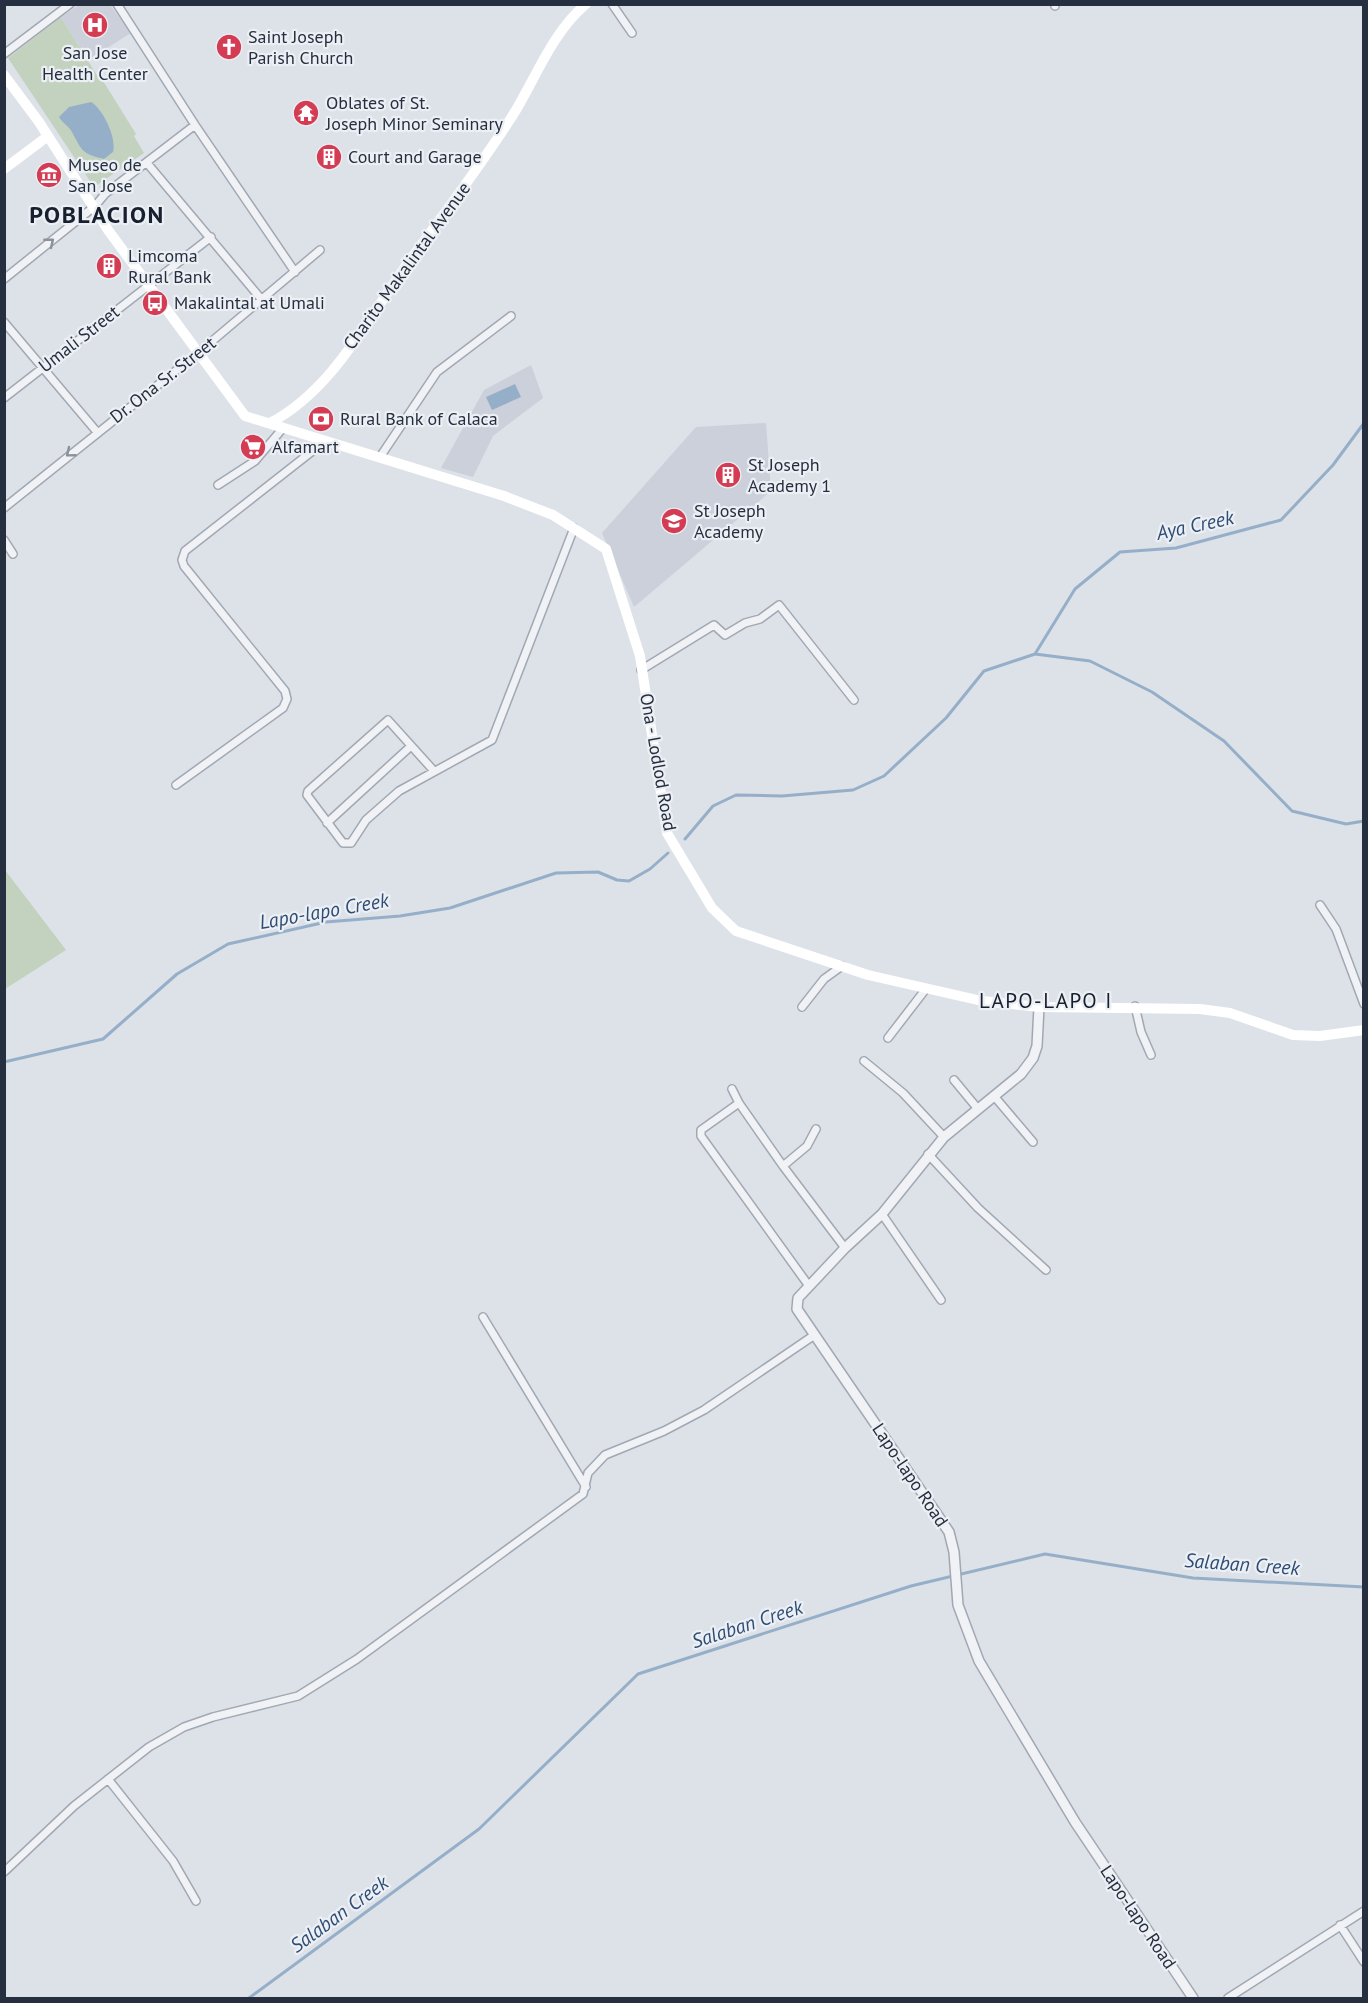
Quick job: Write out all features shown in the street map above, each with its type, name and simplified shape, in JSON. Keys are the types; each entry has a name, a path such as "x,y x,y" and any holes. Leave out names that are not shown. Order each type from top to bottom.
{"main road":[{"name":"Charito Makalintal Avenue","path":"270,423 300,403 350,348 483,160 518,107 551,45 569,21 586,4"},
{"name":"Ona - Lodlod Road","path":"4,75 148,285 245,416 254,421 270,423 324,442 504,496 553,515 606,549 625,601 640,656 667,833 691,874 722,919 736,931 842,966 925,990 982,1001 1039,1007 1091,1009 1135,1006 1230,1013 1293,1035 1320,1036 1364,1030"},
{"path":"4,169 48,136"}],"street":[{"path":"4,54 69,4"},
{"path":"117,4 195,125 295,272"},
{"path":"612,4 632,33"},
{"path":"4,279 95,206 105,194 195,125"},
{"path":"147,163 263,300"},
{"name":"Umali Street","path":"4,398 211,237"},
{"name":"Dr. Ona Sr. Street","path":"4,508 263,300 320,250"},
{"path":"380,457 437,372 511,316"},
{"path":"4,322 97,432"},
{"path":"218,485 255,461 283,428"},
{"path":"176,785 283,708 287,699 285,691 184,566 182,560 185,551 324,442"},
{"path":"434,771 392,722 385,721 308,790 309,800 343,843 351,843 366,820 399,791 492,740 574,528"},
{"path":"4,540 14,554"},
{"path":"641,670 714,625 724,635 746,623 760,619 779,605 854,699"},
{"path":"327,823 411,746"},
{"path":"1320,905 1336,929 1364,1004"},
{"path":"802,1007 824,979 842,966"},
{"path":"888,1038 925,990"},
{"path":"1135,1006 1141,1032 1150,1055"},
{"name":"Lapo-lapo Road","path":"1039,1007 1033,1058 1021,1074 944,1137 928,1154 882,1214 845,1248 796,1303 800,1317 949,1532 954,1552 958,1605 979,1661 1075,1822 1192,1998"},
{"path":"864,1061 903,1093 944,1137"},
{"path":"954,1080 978,1109"},
{"path":"732,1089 739,1103 783,1166 845,1248"},
{"path":"994,1096 1033,1142"},
{"path":"739,1103 705,1126 701,1130 701,1136 809,1286"},
{"path":"783,1166 807,1146 816,1129"},
{"path":"928,1154 978,1208 1046,1270"},
{"path":"882,1214 941,1299"},
{"path":"483,1317 586,1487"},
{"path":"4,1872 74,1806 149,1747 184,1727 298,1696 309,1690 522,1541 583,1494 588,1473 605,1455 664,1431 704,1410 813,1335"},
{"path":"108,1779 173,1861 196,1901"},
{"path":"1228,1998 1364,1911"},
{"path":"1340,1925 1364,1962"}],"shaded area":[{"name":"San Jose Health Center","path":"79,5 110,5 131,33 88,60 61,17"},
{"path":"531,365 543,398 493,436 473,477 441,468 484,390"},
{"name":"St Joseph Academy","path":"766,423 771,491 634,607 602,533 696,427"}],"green space":[{"path":"61,17 136,134 134,136 144,153 94,187 8,58"},
{"path":"5,870 66,950 4,989"}],"water":[{"path":"91,102 104,117 113,139 113,152 104,159 84,151 71,130 59,117 69,107"},
{"path":"515,384 521,397 492,410 486,397"}],"waterway":[{"name":"Aya Creek","path":"1035,654 1075,589 1120,552 1176,548 1281,520 1333,465 1364,423"},
{"name":"Lapo-lapo Creek","path":"685,839 713,806 736,795 782,796 853,790 884,776 946,718 984,671 1035,654 1090,661 1152,692 1224,741 1292,811 1346,824 1364,821"},
{"name":"Lapo-lapo Creek","path":"4,1062 103,1039 177,974 228,944 326,922 400,916 450,908 556,873 598,872 617,880 629,881 650,869 668,853"},
{"name":"Salaban Creek","path":"249,1998 479,1829 638,1674 911,1586 1045,1554 1193,1578 1364,1587"}],"place":[{"name":"San Jose Health Center","path":"95,25"},
{"name":"Saint Joseph Parish Church","path":"229,47"},
{"name":"Oblates of St. Joseph Minor Seminary","path":"306,113"},
{"name":"Court and Garage","path":"329,157"},
{"name":"Museo de San Jose","path":"49,175"},
{"name":"Limcoma Rural Bank","path":"109,266"},
{"name":"Makalintal at Umali","path":"155,303"},
{"name":"Rural Bank of Calaca","path":"321,419"},
{"name":"Alfamart","path":"253,447"},
{"name":"St Joseph Academy 1","path":"728,475"},
{"name":"St Joseph Academy","path":"674,521"}],"district":[{"name":"POBLACION","path":"97,215"},
{"name":"LAPO-LAPO I","path":"1046,1001"}]}
